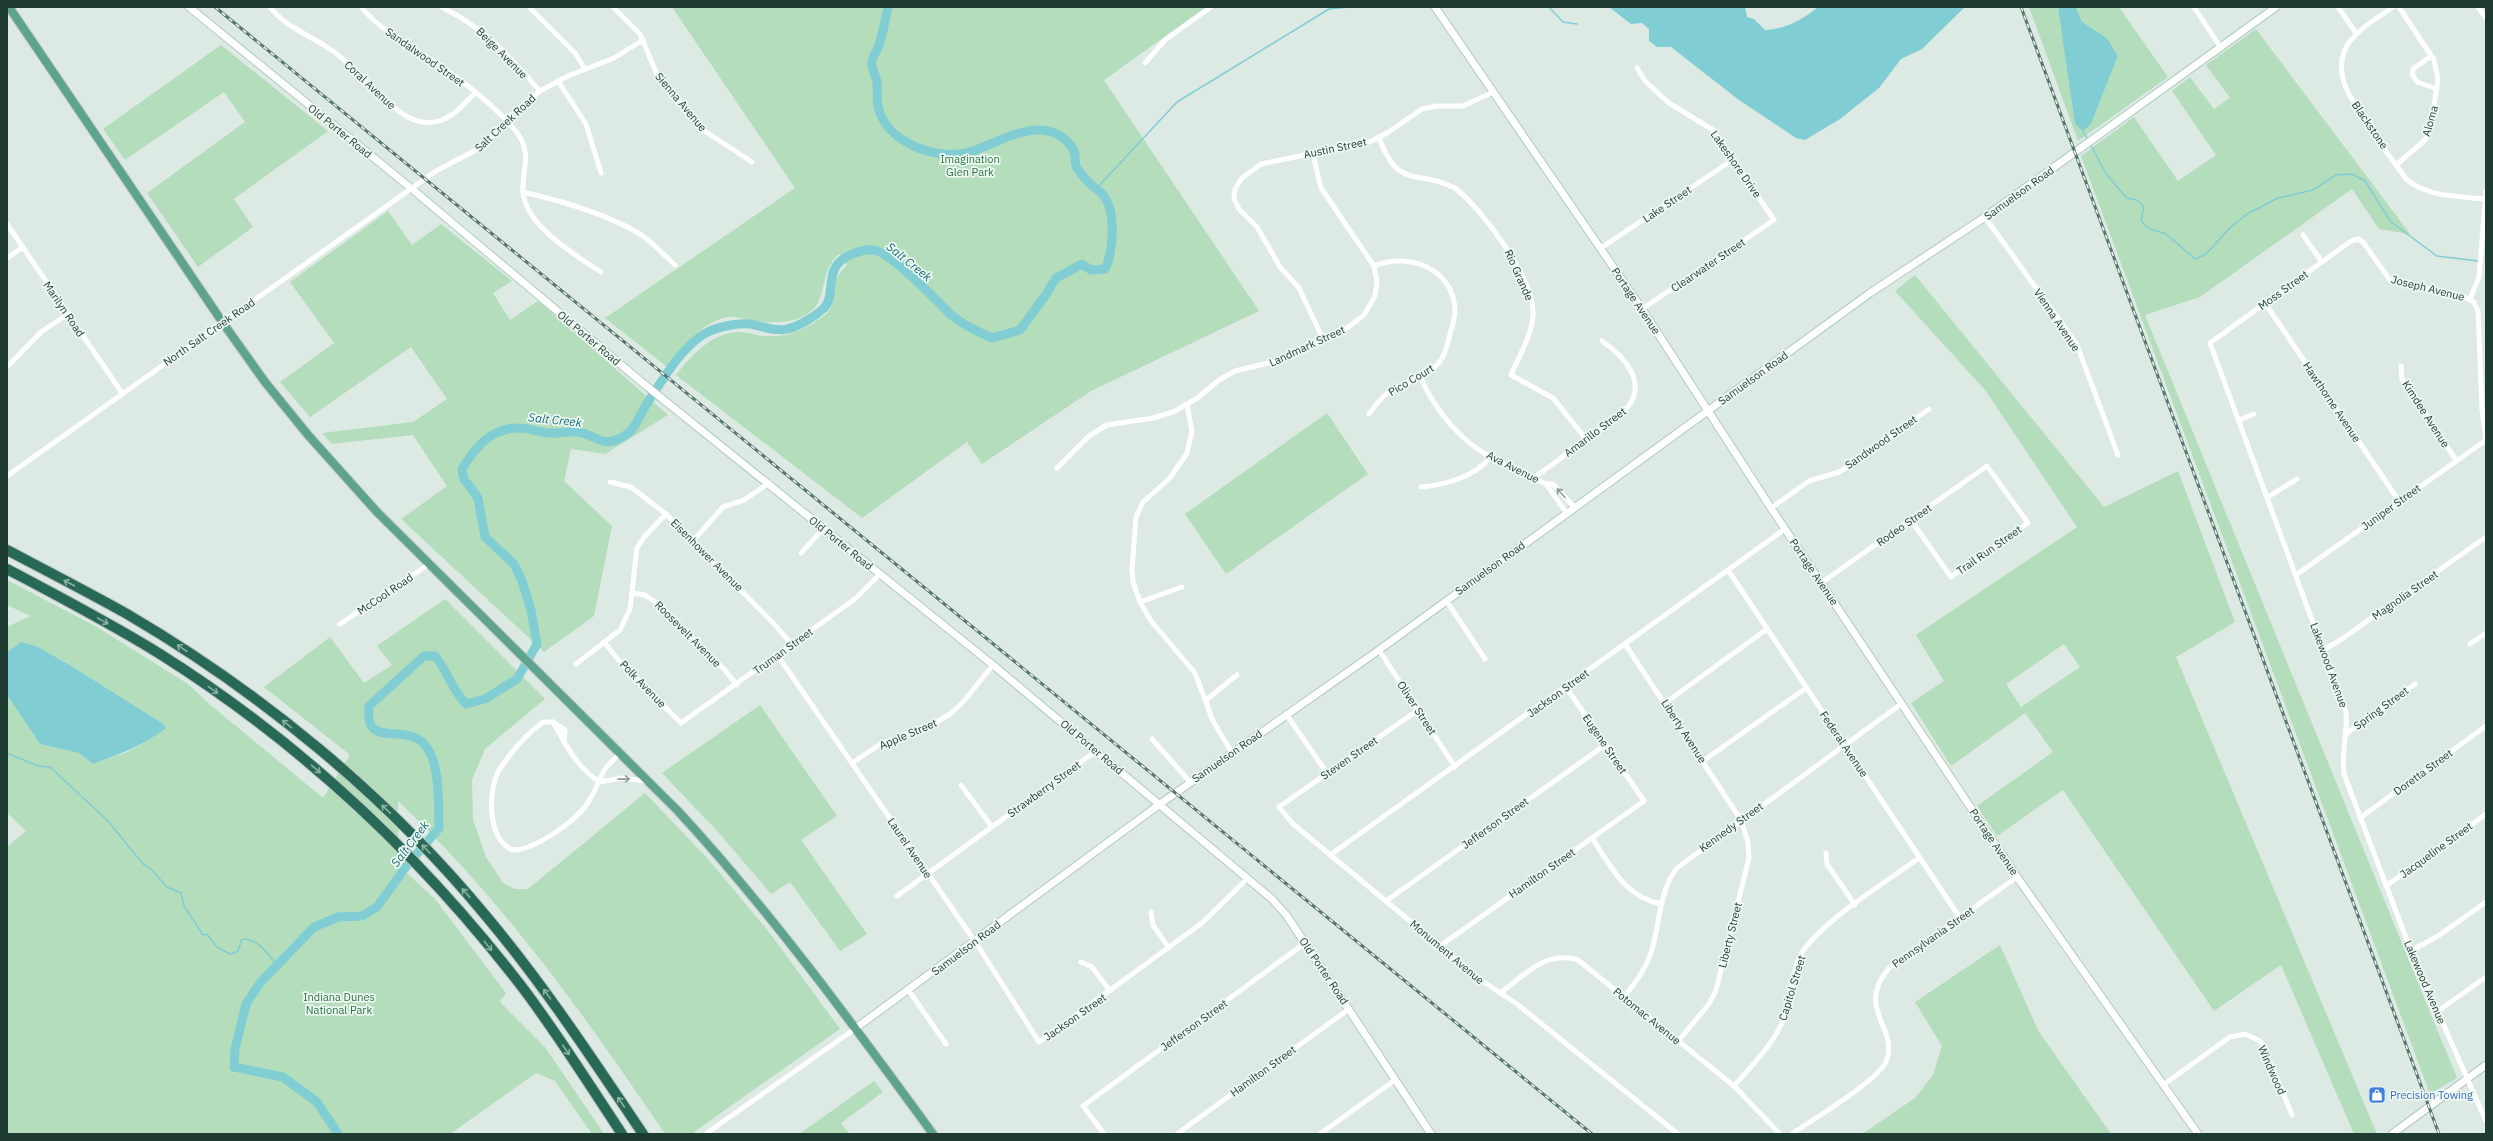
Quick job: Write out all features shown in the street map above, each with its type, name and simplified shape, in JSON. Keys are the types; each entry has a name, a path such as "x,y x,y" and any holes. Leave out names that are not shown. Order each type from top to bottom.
{"highway":[{"path":"7,550 128,615 210,667 318,749 414,836 486,915 531,972 643,1134"},
{"path":"7,569 121,631 203,682 308,763 398,845 473,927 519,984 622,1134"}],"main road":[{"path":"9,7 223,323 265,382 308,435 352,486 678,811 751,892 856,1028 933,1134"}],"street":[{"name":"Old Porter Road","path":"189,7 412,189 644,384 769,483 823,529 993,665 1272,899 1305,944 1349,1009 1431,1134"},
{"name":"Coral Avenue","path":"270,7 290,26 340,57 395,109 407,116 426,122 442,120 458,110 475,93"},
{"name":"Sandalwood Street","path":"361,7 385,30 440,65 475,93 517,132 526,149 527,161 523,192 527,207 539,224 568,249 601,272"},
{"name":"Beige Avenue","path":"441,7 472,23 488,36 540,91"},
{"path":"528,7 575,53 585,69"},
{"name":"Sienna Avenue","path":"613,7 640,33 658,77 678,104 703,130 752,162"},
{"path":"1145,63 1165,40 1211,7"},
{"name":"Portage Avenue","path":"1435,7 1642,309 1770,508 2017,877 2198,1134"},
{"path":"2194,7 2221,48"},
{"name":"Samuelson Road","path":"707,1133 909,991 974,941 1190,782 1379,650 1566,512 1870,293 1985,217 2276,7"},
{"path":"2338,7 2356,33"},
{"name":"Blackstone","path":"2393,7 2356,33 2343,56 2343,80 2349,93 2407,180 2418,188 2431,193 2485,199"},
{"name":"Aloma","path":"2396,165 2425,140 2431,126 2437,89 2437,70 2431,56 2399,7"},
{"path":"2478,7 2486,18"},
{"name":"Salt Creek Road","path":"412,189 436,171 478,149 498,132 506,121 540,91 558,81 614,58 643,40"},
{"path":"2431,56 2414,69 2412,74 2417,82 2437,89"},
{"name":"Lakeshore Drive","path":"1637,68 1645,81 1669,103 1713,130 1774,220"},
{"path":"558,81 586,124 601,173"},
{"name":"Austin Street","path":"1322,339 1299,288 1280,267 1258,227 1239,209 1233,194 1238,183 1255,167 1268,162 1360,144 1379,138 1422,109 1436,106 1463,106 1493,92"},
{"name":"Rio Grande","path":"1379,138 1389,160 1400,171 1415,178 1446,184 1455,188 1505,244 1529,294 1533,313 1530,331 1511,375 1553,398 1586,439"},
{"path":"1313,154 1321,188 1374,266"},
{"name":"Lake Street","path":"1601,248 1734,159"},
{"name":"North Salt Creek Road","path":"7,476 122,393 412,189"},
{"name":"Joseph Avenue","path":"2470,299 2480,268 2486,191"},
{"path":"523,192 560,201 619,223 641,235 675,265"},
{"name":"Vienna Avenue","path":"1985,217 2077,345 2118,455"},
{"name":"Clearwater Street","path":"1642,309 1774,220"},
{"name":"Marilyn Road","path":"7,224 122,393"},
{"path":"2303,235 2322,262"},
{"name":"Joseph Avenue","path":"2358,239 2363,242 2390,280 2470,299 2474,302 2478,312 2482,410 2486,440"},
{"name":"Moss Street","path":"2210,343 2322,262 2358,239"},
{"path":"7,258 23,247"},
{"name":"Pico Court","path":"1369,414 1390,392 1420,377 1436,365 1447,346 1455,312 1452,296 1441,278 1416,262 1394,260 1374,266"},
{"name":"Landmark Street","path":"1057,468 1089,436 1107,425 1153,418 1187,405 1235,371 1274,363 1357,321 1369,310 1376,290 1374,266"},
{"name":"Hawthorne Avenue","path":"2265,303 2399,501"},
{"path":"7,367 38,335 68,314"},
{"name":"Amarillo Street","path":"1535,477 1626,409 1634,393 1635,380 1630,367 1616,350 1602,341"},
{"name":"Lakewood Avenue","path":"2210,343 2268,496 2346,712 2347,733 2342,762 2344,774 2411,951 2486,1121"},
{"name":"Kimdee Avenue","path":"2401,366 2402,379 2456,460"},
{"name":"Ava Avenue","path":"1420,377 1432,401 1448,423 1464,439 1490,457 1535,477 1546,484 1566,512"},
{"path":"1187,405 1192,431 1187,453 1170,478 1143,502 1134,525 1132,569 1140,602 1160,633 1188,663 1201,685 1218,732 1232,753"},
{"name":"Sandwood Street","path":"1770,508 1809,481 1839,472 1849,466 1929,409"},
{"path":"2239,420 2254,414"},
{"name":"Juniper Street","path":"2296,575 2486,440"},
{"path":"1421,487 1442,484 1472,472 1484,466 1490,457"},
{"name":"Rodeo Street","path":"1821,583 1987,466 2028,523"},
{"path":"2268,496 2297,479"},
{"name":"Eisenhower Avenue","path":"610,482 631,486 666,514 792,644"},
{"path":"693,541 723,507 744,500 769,483"},
{"name":"Ava Avenue","path":"1546,484 1553,484 1574,507"},
{"path":"576,664 620,630 626,620 630,609 637,548 644,537 666,514"},
{"name":"Trail Run Street","path":"1911,520 1951,577 2028,523"},
{"path":"801,553 823,529"},
{"name":"Jackson Street","path":"1330,855 1785,529"},
{"name":"Magnolia Street","path":"2323,650 2340,641 2486,537"},
{"name":"McCool Road","path":"340,624 429,564"},
{"name":"Federal Avenue","path":"1728,570 1960,918"},
{"name":"Truman Street","path":"681,723 778,656 792,644 861,594 880,574"},
{"path":"1140,602 1182,587"},
{"name":"Roosevelt Avenue","path":"632,593 645,594 658,604 724,669 736,685"},
{"path":"1446,600 1485,659"},
{"path":"1665,702 1767,629"},
{"path":"2470,644 2486,633"},
{"name":"Polk Avenue","path":"605,643 622,663 681,723"},
{"name":"Liberty Avenue","path":"1625,644 1665,702 1741,820"},
{"name":"Oliver Street","path":"1379,650 1455,766"},
{"name":"Laurel Avenue","path":"778,656 974,941 1039,1042"},
{"name":"Apple Street","path":"852,762 879,745 940,721 964,701 993,665"},
{"path":"1206,700 1237,675"},
{"name":"Spring Street","path":"2347,733 2415,684"},
{"name":"Eugene Street","path":"1566,687 1644,802"},
{"path":"1703,761 1806,688"},
{"name":"Kennedy Street","path":"1624,997 1645,967 1653,948 1665,889 1677,868 1901,704"},
{"name":"Steven Street","path":"1279,807 1418,710"},
{"path":"1286,714 1327,773"},
{"path":"620,753 604,771 600,782 587,806 569,823 553,833 518,850 508,848 503,844 493,818 493,790 496,779 499,770 532,730 543,722 553,722 565,730 564,742 589,775 600,782 622,778 648,781"},
{"name":"Doretta Street","path":"2360,818 2486,726"},
{"path":"1152,738 1190,782"},
{"name":"Jefferson Street","path":"1386,901 1605,745"},
{"name":"Strawberry Street","path":"897,896 1096,751"},
{"path":"961,784 992,827"},
{"name":"Hamilton Street","path":"1440,946 1644,802"},
{"name":"Monument Avenue","path":"1279,807 1292,824 1440,946 1467,971 1517,1004 1678,1134"},
{"name":"Jacqueline Street","path":"2386,886 2486,814"},
{"name":"Liberty Street","path":"1679,1040 1709,1004 1716,990 1749,858 1748,842 1741,820"},
{"path":"1592,838 1626,886 1635,895 1661,904"},
{"path":"1826,852 1827,864 1855,905"},
{"name":"Capitol Street","path":"1734,1086 1770,1044 1778,1031 1790,1000 1799,959 1802,952 1824,928 1919,858"},
{"name":"Pennsylvania Street","path":"1792,1134 1880,1070 1888,1052 1886,1038 1876,1008 1875,993 1880,979 1889,968 2017,877"},
{"name":"Jackson Street","path":"1039,1042 1215,913 1247,879"},
{"path":"2411,951 2438,936 2486,902"},
{"path":"1151,912 1153,925 1169,948"},
{"name":"Jefferson Street","path":"1104,1134 1083,1106 1305,944"},
{"name":"Potomac Avenue","path":"1500,993 1551,958 1565,956 1578,960 1679,1040 1734,1086 1780,1134"},
{"name":"Jackson Street","path":"1081,962 1092,967 1110,991"},
{"path":"2438,1011 2486,977"},
{"path":"909,991 946,1044"},
{"name":"Hamilton Street","path":"1177,1134 1349,1009"},
{"name":"Windwood","path":"2163,1085 2230,1037 2245,1034 2260,1041 2292,1115"},
{"path":"2392,1134 2486,1065"},
{"path":"1320,1134 1395,1080"}],"green space":[{"name":"Imagination Glen Park","path":"672,7 1206,7 1104,80 1259,311 1091,391 982,464 967,442 862,518 676,375 696,353 712,340 720,336 740,332 762,336 782,336 805,328 826,314 831,308 832,304 833,285 839,274 847,265 839,254 829,268 816,306 810,312 796,319 780,322 756,321 734,317 721,319 712,323 694,336 667,367 605,318 795,188"},
{"path":"2029,7 2058,7 2063,38 2091,124 2118,56 2107,38 2082,22 2076,7 2119,7 2168,77 2078,141"},
{"path":"2256,29 2410,234 2379,229 2352,189 2200,297 2145,315 2457,1078 2430,1094 2081,156 2134,117 2178,181 2216,155 2172,91 2190,77 2214,109 2230,98 2206,65"},
{"path":"221,45 328,131 234,199 253,227 198,267 147,193 245,122 224,92 125,160 103,129"},
{"path":"388,211 412,245 441,224 512,281 493,293 510,320 538,301 668,415 605,454 571,449 564,481 612,526 594,616 544,652 401,519 447,486 413,435 332,444 322,433 413,422 447,399 411,347 310,417 280,382 334,343 290,282"},
{"path":"1915,275 2104,507 2178,471 2235,622 2176,657 2377,1134 2354,1134 2281,965 2214,1011 2063,790 1997,836 1977,806 2053,752 2025,713 1951,766 1911,703 1944,681 1916,635 2077,527 1985,390 1895,291","holes":["2064,644 2080,667 2021,707 2006,684"]},
{"path":"1327,413 1368,474 1226,574 1185,514"},
{"name":"Indiana Dunes National Park","path":"7,580 97,627 188,684 207,702 323,798 350,755 264,687 330,637 364,683 392,665 377,646 445,599 545,699 485,749 472,780 473,820 486,857 503,883 515,889 528,889 645,793 708,859 769,932 840,1029 694,1132 695,1134 665,1134 604,1045 540,960 473,879 437,839 398,801 399,866 435,899 506,993 500,1002 545,1047 604,1134 592,1134 555,1081 536,1073 450,1134 7,1134 7,847 26,831 7,813 7,695 40,744 79,753 93,764 127,752 152,738 162,723 73,667 21,642 7,652 7,627 30,616 7,605"},
{"path":"760,705 837,816 801,840 867,934 840,951 790,882 771,894 718,832 662,773"},
{"path":"2000,945 2039,1032 2111,1134 1862,1134 1915,1098 1933,1075 1942,1046 1915,1002"},
{"path":"874,1081 883,1092 841,1123 849,1134 799,1134"}],"water":[{"path":"1609,7 1745,7 1747,17 1754,19 1765,30 1787,26 1806,16 1818,7 1965,7 1922,49 1901,59 1879,88 1840,119 1805,140 1796,138 1739,100 1671,47 1657,47 1649,41 1649,29 1642,23 1631,24"},
{"path":"2058,7 2076,7 2082,22 2107,38 2118,56 2091,124 2083,131 2075,124"},
{"path":"21,642 36,646 73,667 162,723 166,728 158,734 122,753 93,764 79,753 40,744 7,695 7,652"}],"waterway":[{"name":"Salt Creek","path":"338,1134 317,1102 283,1077 234,1067 235,1049 246,1004 260,983 314,927 338,917 362,916 377,907 405,868 439,828 438,784 433,761 429,752 424,744 415,738 406,735 379,732 373,727 369,719 369,706 424,656 435,656 457,693 466,704 485,699 517,679 537,644 531,610 522,581 514,564 485,537 478,498 464,479 462,469 479,446 485,440 501,431 520,428 553,433 577,432 605,441 616,440 623,437 635,426 646,405 672,366 695,341 704,334 720,327 732,325 750,324 782,330 801,324 823,309 827,303 833,274 841,260 861,251 873,250 881,253 901,267 956,319 976,331 992,338 1020,330 1045,296 1056,278 1082,264 1091,270 1105,269 1112,241 1109,207 1105,198 1100,192 1079,172 1076,166 1074,151 1066,140 1059,135 1041,130 1031,130 1009,136 966,153 940,154 913,146 890,130 883,119 878,106 877,82 872,64 880,40 888,7"},
{"path":"1096,189 1177,102 1329,9 1349,7"},
{"path":"1549,7 1563,22 1577,24"},
{"path":"2083,131 2088,140"},
{"path":"2090,143 2106,174 2127,198 2137,200 2144,207 2141,221 2148,228 2166,234 2195,259 2206,254 2230,228 2247,214 2278,198 2313,190 2336,175 2352,174 2365,181 2391,222 2437,256 2478,261"},
{"path":"7,753 38,766 50,767 108,821 143,864 151,869 167,887 181,893 184,906 203,935 207,934 217,947 230,954 238,951 242,939 253,941 258,944 277,965"}],"railway":[{"path":"215,7 1592,1134"},
{"path":"2021,7 2439,1134"}],"place":[{"name":"Precision Towing","path":"2377,1095"}]}
